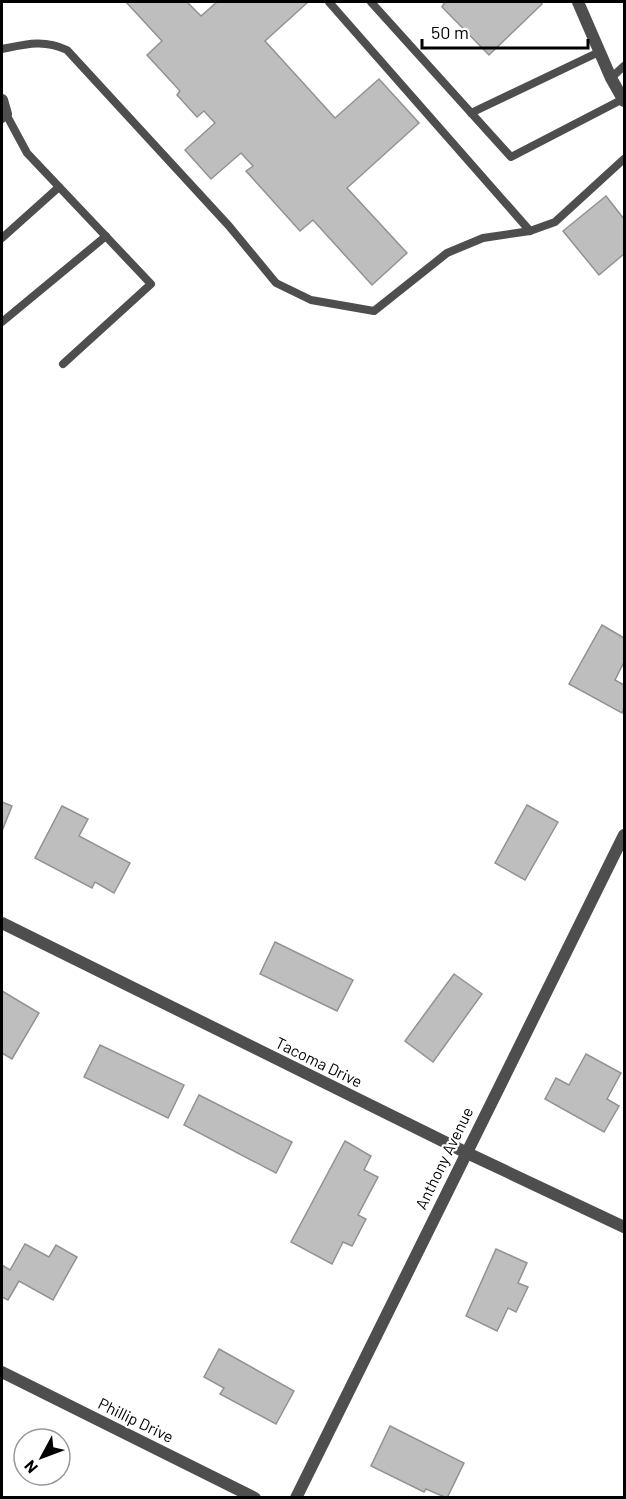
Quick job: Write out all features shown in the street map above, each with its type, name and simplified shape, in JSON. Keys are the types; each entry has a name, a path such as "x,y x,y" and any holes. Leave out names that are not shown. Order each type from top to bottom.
{"street":[{"path":"578,2 611,78 624,100"},
{"path":"2,100 4,116"},
{"name":"Anthony Avenue","path":"296,1497 624,835"},
{"name":"Tacoma Drive","path":"2,923 465,1152 624,1227"},
{"name":"Phillip Drive","path":"2,1372 255,1497"}],"lane":[{"path":"329,2 530,231"},
{"path":"371,2 511,157 624,100"},
{"path":"2,49 32,43 52,43 67,50 229,226 276,283 311,300 375,311 447,253 483,238 530,231 555,222 624,159"},
{"path":"471,113 599,52"},
{"path":"611,78 624,66"},
{"path":"4,116 27,153 151,284 63,363"},
{"path":"3,234 59,187"},
{"path":"2,322 106,236"}],"building":[{"path":"126,2 187,2 201,16 217,2 308,2 265,41 335,118 379,79 419,123 347,188 407,253 372,285 313,220 300,231 246,171 253,166 241,153 211,179 185,150 215,123 204,111 197,117 177,95 180,91 147,55 162,41"},
{"path":"445,2 540,2 542,4 489,55 442,7"},
{"path":"606,196 624,219 624,254 599,275 563,231"},
{"path":"602,625 624,638 624,662 615,680 624,685 622,713 569,684"},
{"path":"2,802 12,806 2,831"},
{"path":"527,805 558,822 525,880 495,863"},
{"path":"62,806 88,819 79,836 130,863 114,893 95,882 92,888 35,858"},
{"path":"275,942 353,980 337,1011 260,974"},
{"path":"454,974 482,994 433,1062 405,1041"},
{"path":"2,991 39,1013 12,1059 2,1053"},
{"path":"100,1045 184,1085 168,1118 84,1077"},
{"path":"586,1054 621,1073 607,1099 619,1106 604,1132 545,1099 556,1078 569,1085"},
{"path":"199,1095 292,1142 276,1173 184,1125"},
{"path":"345,1141 371,1156 364,1170 378,1177 358,1215 366,1219 352,1246 343,1242 332,1264 291,1242"},
{"path":"25,1244 49,1257 56,1245 77,1257 53,1300 19,1281 8,1300 2,1297 2,1265 10,1270"},
{"path":"496,1249 527,1263 518,1283 528,1287 516,1312 508,1308 497,1331 466,1316"},
{"path":"219,1349 294,1391 276,1424 220,1394 224,1388 204,1377"},
{"path":"390,1426 464,1463 447,1498 426,1489 424,1492 371,1466"}]}
